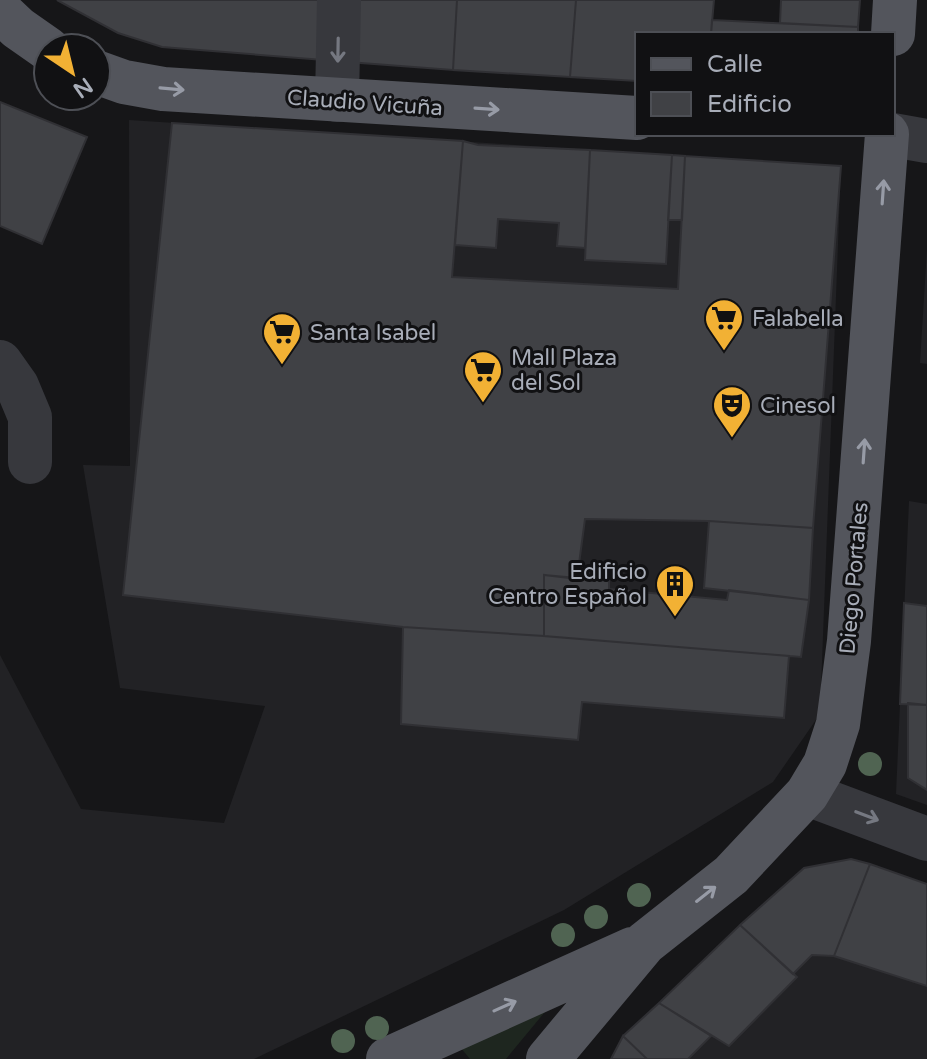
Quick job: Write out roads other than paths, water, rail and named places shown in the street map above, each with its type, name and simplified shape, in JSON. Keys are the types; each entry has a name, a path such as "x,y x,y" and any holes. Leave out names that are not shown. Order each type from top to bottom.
{"main road":[{"path":"893,32 895,0"},
{"path":"0,11 32,38"},
{"name":"Claudio Vicuña","path":"112,78 163,89 635,118"},
{"name":"Diego Portales","path":"645,943 731,875 807,794 825,764 838,724 849,641 887,136"},
{"path":"388,1059 645,943"},
{"path":"548,1059 645,943"}],"street":[{"path":"337,100 339,0"},
{"path":"895,135 927,141"},
{"path":"0,362 17,386 30,417 30,462"},
{"path":"807,794 927,839"}],"place":[{"name":"Falabella","path":"724,352"},
{"name":"Santa Isabel","path":"282,366"},
{"name":"Mall Plaza del Sol","path":"483,404"},
{"name":"Cinesol","path":"732,439"},
{"name":"Edificio Centro Español","path":"675,618"}]}
